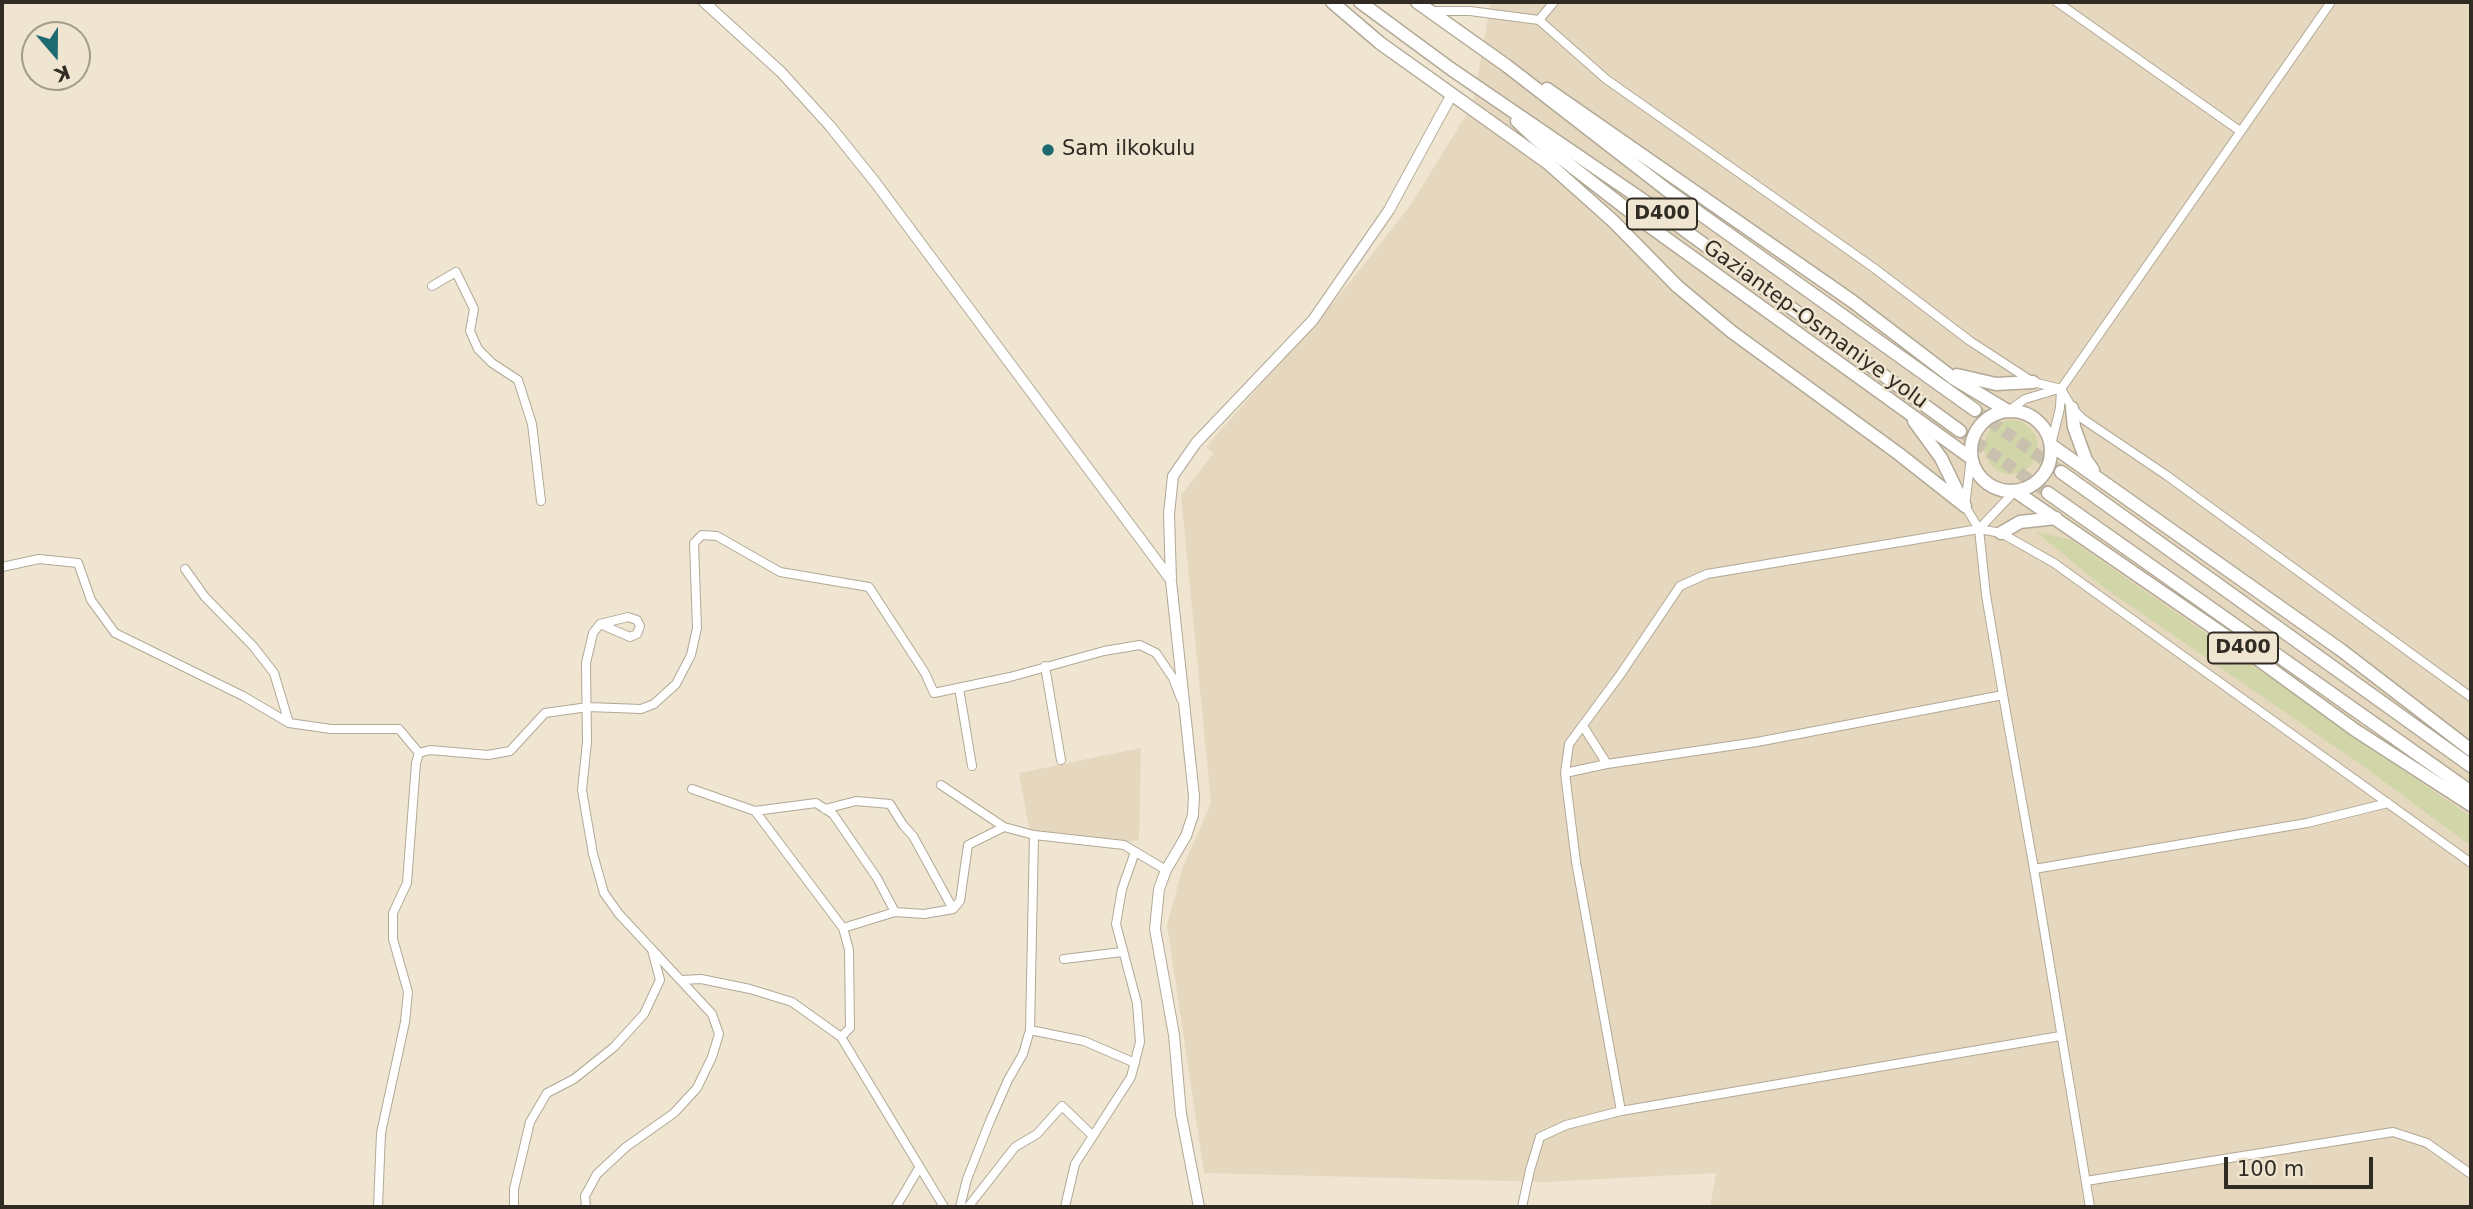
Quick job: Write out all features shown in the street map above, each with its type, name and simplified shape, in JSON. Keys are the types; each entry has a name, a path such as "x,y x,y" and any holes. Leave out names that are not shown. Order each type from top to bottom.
{"highway":[{"path":"1332,2 1361,28 1538,156 1575,186 1678,286 1732,332 1899,454 1965,506"},
{"name":"Gaziantep-Osmaniye yolu","path":"1360,2 1451,69 1650,205 1960,431"},
{"name":"Gaziantep-Osmaniye yolu","path":"1417,2 1507,66 1667,190 1975,410"},
{"name":"D400","path":"1507,66 1562,97 1625,144 1852,301 1946,372 2008,411 2018,412 2036,420 2048,435 2051,445 2341,650 2471,750"},
{"name":"D400","path":"1495,99 1536,139 1645,223 1971,458 1983,480 1998,489 2015,491 2056,518 2355,730 2471,805"},
{"name":"D400","path":"1946,372 1996,384 2033,382"},
{"name":"D400","path":"2072,408 2074,427 2085,460 2097,476"},
{"path":"1971,458 1974,436 1979,427 1997,414 2008,411"},
{"name":"D400","path":"1907,412 1941,458 1965,506"},
{"path":"2015,491 2035,483 2043,476 2048,466 2051,445"},
{"path":"2061,472 2471,766"},
{"path":"2048,493 2471,792"},
{"path":"2001,533 2020,522 2056,518"}],"street":[{"path":"704,2 781,72 830,126 875,182 1171,581"},
{"path":"1462,2 1470,11"},
{"path":"1539,20 1555,2"},
{"path":"2057,2 2239,131"},
{"path":"2051,445 2060,408 2061,389 2239,131 2332,2"},
{"path":"1430,11 1470,11 1539,20 1606,79 1874,268 1970,341 2033,382 2061,389 2072,408 2083,419 2166,475 2471,697"},
{"path":"1199,1207 1181,1114 1174,1035 1155,929 1159,889 1194,815 1171,581 1169,514 1173,476 1196,443 1313,320 1389,210 1452,94"},
{"path":"432,286 456,272 474,309 470,331 478,349 492,363 518,380 532,424 541,501"},
{"path":"2008,411 2025,399 2061,389"},
{"path":"1971,458 1965,506 1979,529 1986,595 2035,869 2090,1207"},
{"path":"1979,529 2015,491"},
{"path":"1621,1111 1576,862 1565,773 1569,744 1680,586 1707,574 1979,529 2001,533 2054,563 2471,863"},
{"path":"419,753 430,750 488,755 510,751 545,713 588,707 641,709 654,704 676,684 691,655 697,628 694,543 702,535 717,536 780,572 869,587 925,673 934,693 1010,677 1104,651 1140,645 1156,653 1173,678 1185,712"},
{"path":"2,567 39,559 78,563 91,600 115,633 243,696 289,723 331,729 399,729 419,753"},
{"path":"185,569 205,597 253,646 274,673 289,723"},
{"path":"586,1207 585,1196 597,1174 626,1147 674,1114 697,1088 712,1057 719,1034 712,1014 619,914 604,893 593,854 582,790 588,707 586,663 593,633 600,624"},
{"path":"1045,666 1061,760"},
{"path":"959,688 972,766"},
{"path":"1565,773 1607,764 1757,742 2003,695"},
{"path":"1583,726 1607,764"},
{"path":"378,1207 381,1133 405,1021 408,992 393,939 393,913 407,883 415,762 419,753"},
{"path":"941,785 1004,827 1034,835 1124,845 1166,870"},
{"path":"692,789 755,811 816,803 833,814 877,878 895,912"},
{"path":"825,809 856,801 890,804 913,836 953,909"},
{"path":"2035,869 2307,823 2388,803"},
{"path":"755,811 843,928 849,950 850,1028 841,1037"},
{"path":"843,928 895,912 924,914 953,909 960,901 968,845 1004,827"},
{"path":"960,1207 967,1179 985,1132 1023,1054 1030,1030 1034,835"},
{"path":"1065,1207 1075,1164 1131,1077 1140,1042 1137,1003 1116,924 1122,889 1135,852"},
{"path":"514,1207 514,1189 530,1122 547,1093 574,1079 614,1047 644,1014 660,980 651,947"},
{"path":"1064,959 1122,952"},
{"path":"682,980 713,981 792,1002 841,1037 944,1207"},
{"path":"1030,1030 1084,1041 1135,1063"},
{"path":"1522,1207 1540,1137 1566,1125 1621,1111 2060,1035"},
{"path":"968,1207 1015,1147 1037,1134 1062,1106 1092,1135"},
{"path":"2086,1181 2393,1132 2427,1143 2471,1174"},
{"path":"896,1207 919,1168"}],"shaded area":[{"path":"1491,2 2471,2 2471,1207 1710,1207 1716,1173 1545,1182 1204,1173 1167,925 1183,867 1211,803 1181,495 1214,453 1206,447 1342,292 1410,206 1468,112 1471,113"},
{"path":"1141,748 1139,840 1114,844 1031,839 1019,773"}],"green space":[{"path":"2011,420 2030,428 2038,447 2030,466 2011,474 1992,466 1984,447 1992,428"},
{"path":"2035,531 2071,540 2471,817 2471,846 2363,766 2102,586"}],"tunnel":[{"path":"1975,410 2061,472"},
{"path":"1960,431 2048,493"}],"place":[{"name":"Sam ilkokulu","path":"1048,150"}]}
